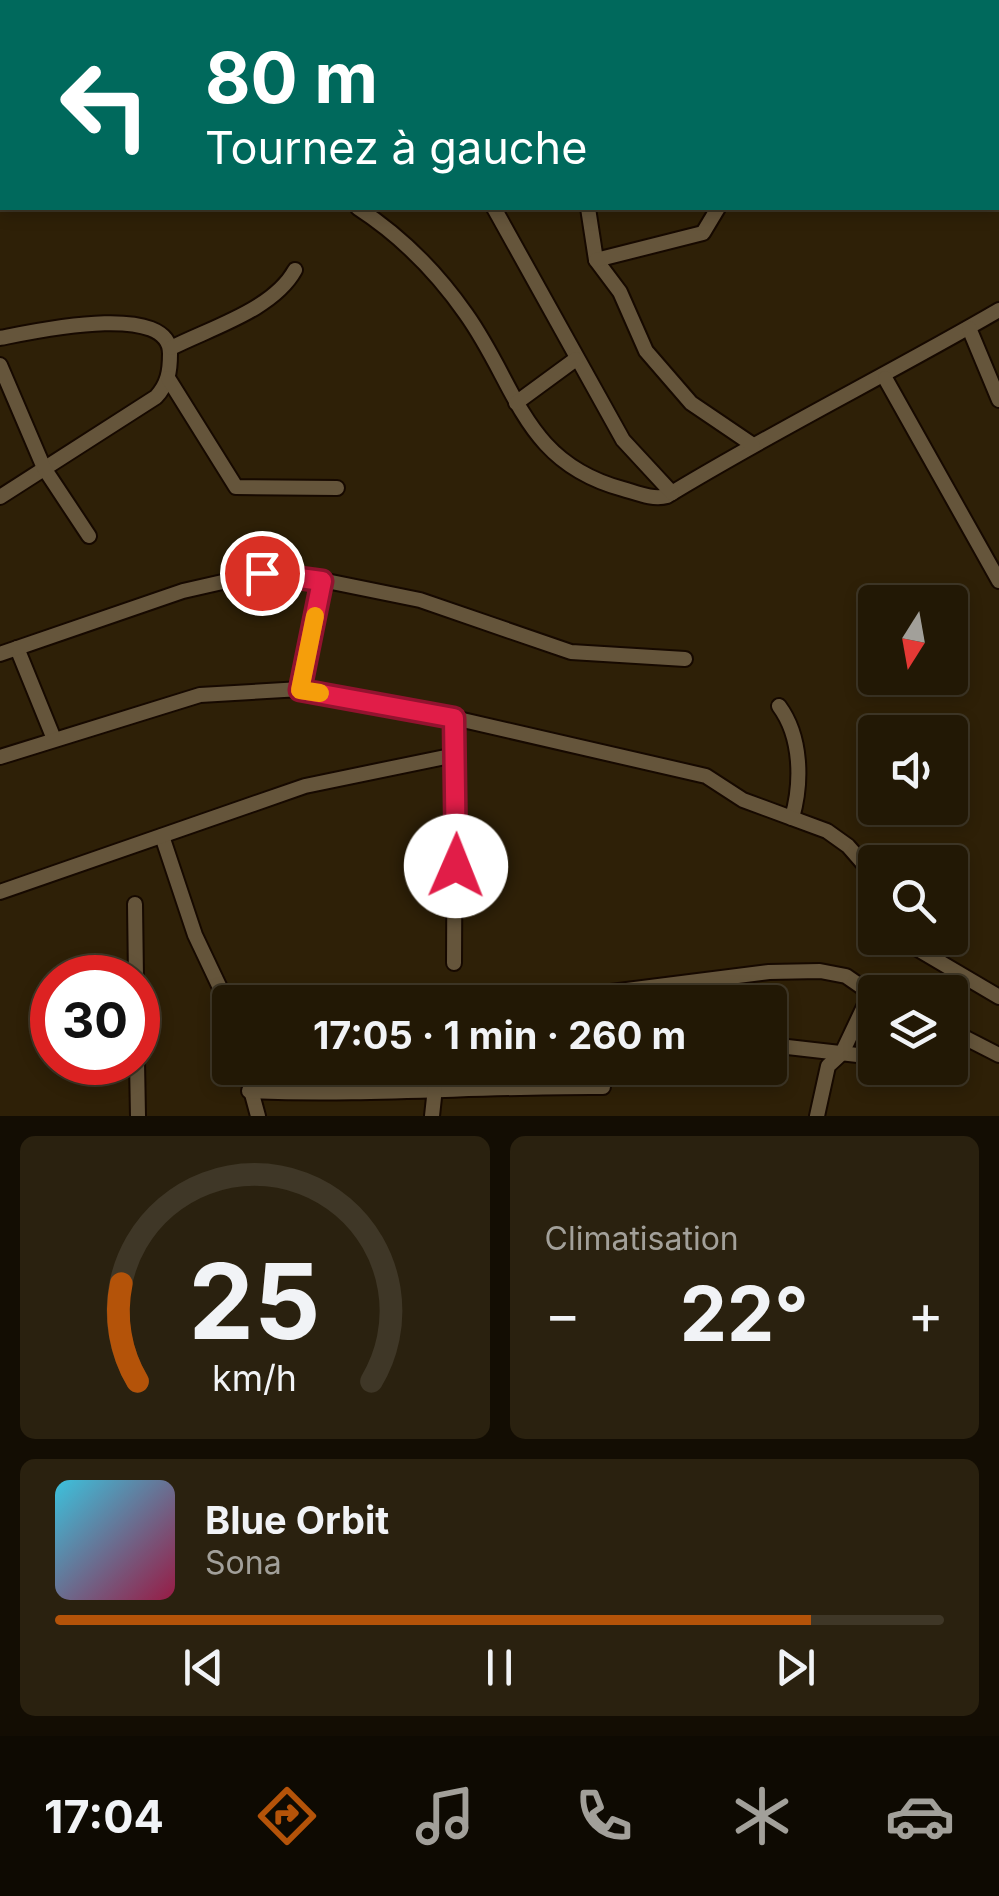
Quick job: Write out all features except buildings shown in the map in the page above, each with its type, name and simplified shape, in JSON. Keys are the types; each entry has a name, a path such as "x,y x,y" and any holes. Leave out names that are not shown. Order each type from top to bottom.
{"street":[{"path":"361,210 409,245 463,309 530,430 570,468 596,482 655,498 672,493 753,445 885,378 999,310"},
{"path":"495,210 623,440 672,493"},
{"path":"588,210 596,260 620,292 646,352 668,381 714,422 753,445"},
{"path":"596,260 702,233 717,210"},
{"path":"171,348 265,301 281,290 294,270"},
{"path":"0,338 103,322 149,327 164,336 171,348 168,378 156,397 0,496"},
{"path":"969,328 999,400"},
{"path":"516,404 576,360"},
{"path":"0,365 44,468 89,536"},
{"path":"168,378 236,487 337,488"},
{"path":"885,378 999,581"},
{"path":"0,654 232,577 262,573 420,600 571,652 686,659"},
{"path":"300,690 322,581"},
{"path":"18,648 54,739"},
{"path":"0,757 200,695 300,690 454,718 706,776 743,800 792,818 848,846 858,857"},
{"path":"779,706 798,763 800,787 792,818"},
{"path":"454,718 454,963"},
{"path":"0,892 305,786 456,755"},
{"path":"162,836 196,936 219,985"},
{"path":"135,904 136,955"},
{"path":"928,955 999,997"},
{"path":"667,985 770,972 820,971 846,976 858,985"},
{"path":"817,1116 828,1066 842,1053 858,1022"},
{"path":"968,1039 999,1054"},
{"path":"787,1048 858,1055"},
{"path":"137,1085 138,1116"},
{"path":"248,1085 258,1116"},
{"path":"249,1091 359,1094 435,1088 603,1086"},
{"path":"432,1116 435,1088"}],"slow traffic":[{"path":"315,616 300,690 320,693"}],"route":[{"path":"262,573 322,581 300,690 454,718 456,866"}]}
